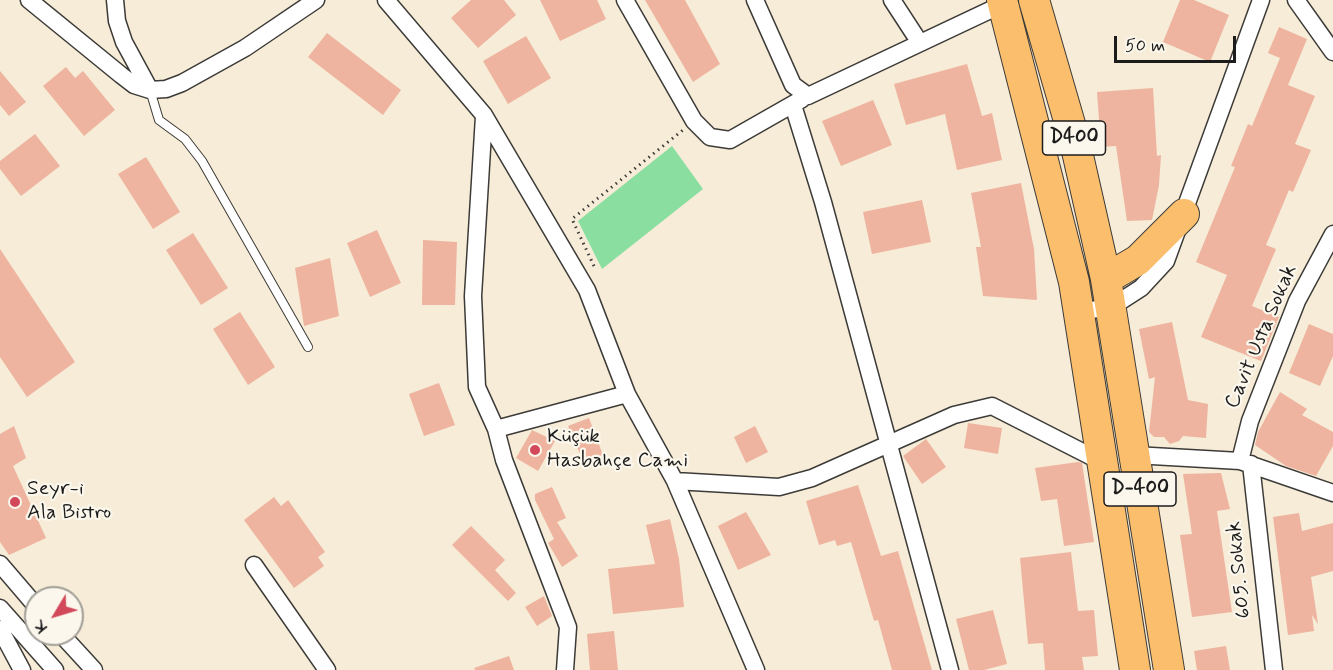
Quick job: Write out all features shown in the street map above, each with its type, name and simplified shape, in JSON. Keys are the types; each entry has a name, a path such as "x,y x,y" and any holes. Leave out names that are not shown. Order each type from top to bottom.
{"highway":[{"name":"D400","path":"1034,0 1074,138 1106,279"},
{"name":"D-400","path":"1003,2 1074,282 1135,670"},
{"path":"1106,279 1138,260 1184,214"},
{"name":"D-400","path":"1106,279 1169,670"}],"street":[{"path":"29,0 134,85 150,90 166,89 182,83 245,48 315,0"},
{"path":"115,0 117,21 124,42 150,90"},
{"path":"386,0 484,115 587,290 627,393 675,481 756,670"},
{"path":"625,0 694,121 710,137 730,140 808,96 1003,2"},
{"path":"755,0 793,85 808,96"},
{"path":"892,0 920,43"},
{"path":"1079,311 1110,308 1141,288 1166,261 1261,0"},
{"path":"1296,0 1333,52"},
{"path":"793,105 823,202 950,670"},
{"path":"484,115 473,296 477,387 496,429 504,460 568,627 565,670"},
{"name":"Cavit Usta Sokak","path":"1245,463 1250,421 1297,301 1333,234"},
{"path":"1074,282 1106,279"},
{"path":"496,429 627,393"},
{"path":"675,481 779,487 812,478 954,415 992,406 1102,462"},
{"path":"1134,455 1245,463 1333,493"},
{"name":"605. Sokak","path":"1245,463 1274,670"},
{"path":"0,564 24,592"},
{"path":"254,565 327,670"},
{"path":"0,608 55,670"},
{"path":"0,630 22,670"},
{"path":"67,646 82,670"},
{"path":"71,646 94,670"}],"lane":[{"path":"150,90 159,120 185,139 202,161 308,347"}],"path":[{"path":"596,273 572,219 694,121"}],"green space":[{"path":"672,146 703,189 602,269 578,221"}],"building":[{"path":"471,0 504,0 516,15 478,48 451,18"},
{"path":"540,0 597,0 606,19 560,41"},
{"path":"645,0 685,0 720,64 693,82"},
{"path":"1180,0 1194,0 1229,15 1210,62 1163,42"},
{"path":"1279,27 1307,39 1288,85 1315,96 1295,144 1311,150 1293,192 1289,190 1266,245 1276,249 1252,306 1279,317 1261,361 1201,337 1227,275 1196,262 1235,167 1231,166 1248,124 1252,126 1280,58 1268,53"},
{"path":"327,33 401,90 383,115 308,57"},
{"path":"526,36 551,78 508,104 483,61"},
{"path":"967,64 982,116 992,113 1002,160 957,170 945,114 906,125 894,84"},
{"path":"66,67 75,78 83,71 115,110 84,136 43,86"},
{"path":"0,71 26,102 9,116 0,105"},
{"path":"1153,88 1157,156 1161,155 1159,185 1152,220 1127,221 1116,146 1101,147 1097,92"},
{"path":"873,100 892,145 841,166 822,121"},
{"path":"35,134 60,166 21,196 0,169 0,161"},
{"path":"146,157 180,212 153,229 118,174"},
{"path":"1021,183 1034,249 1037,300 983,296 976,247 981,247 971,193"},
{"path":"922,200 931,242 872,254 863,212"},
{"path":"377,230 401,283 370,297 347,243"},
{"path":"193,233 228,288 201,305 166,250"},
{"path":"423,240 457,242 455,305 422,305"},
{"path":"0,249 75,362 27,397 0,357"},
{"path":"330,258 339,316 304,326 295,268"},
{"path":"240,312 275,367 248,385 213,329"},
{"path":"1172,322 1188,400 1208,404 1206,438 1183,436 1179,441 1170,444 1164,437 1154,437 1149,432 1155,377 1149,379 1139,329"},
{"path":"1309,324 1333,334 1333,356 1320,386 1289,373"},
{"path":"439,383 455,425 424,436 409,394"},
{"path":"1280,392 1307,409 1302,415 1333,432 1333,446 1316,476 1286,466 1255,445 1258,432"},
{"path":"589,418 606,463 586,468 568,426"},
{"path":"968,423 1002,428 998,454 964,448"},
{"name":"Seyr-i Ala Bistro","path":"14,426 26,458 13,466 46,538 9,555 0,542 0,434"},
{"path":"755,426 768,452 746,463 734,437"},
{"name":"Küçük Hasbahçe Cami","path":"532,430 555,441 538,471 516,458"},
{"path":"926,439 946,467 922,484 903,456"},
{"path":"1082,463 1094,542 1064,546 1057,499 1041,501 1035,468"},
{"path":"1221,473 1230,509 1217,511 1232,612 1192,617 1180,535 1192,534 1183,474"},
{"path":"858,485 881,556 898,551 932,670 892,670 878,620 874,621 851,542 837,546 835,540 819,545 806,501"},
{"path":"552,487 566,518 557,522 578,556 562,567 548,543 554,539 535,500 535,494"},
{"path":"274,497 281,506 288,500 325,552 318,557 324,566 294,588 244,520"},
{"path":"746,512 771,555 738,570 718,526"},
{"path":"1299,513 1302,531 1333,523 1333,571 1311,577 1318,624 1312,615 1314,631 1288,635 1273,517"},
{"path":"670,519 679,559 684,607 613,614 608,569 655,564 646,525"},
{"path":"471,526 505,560 495,570 516,593 508,601 452,545"},
{"path":"1071,552 1078,611 1094,610 1098,656 1082,657 1084,670 1045,670 1043,643 1028,644 1020,558"},
{"path":"544,596 552,616 537,626 525,607"},
{"path":"993,610 1007,664 984,670 969,670 956,619"},
{"path":"614,631 618,670 590,670 587,634"},
{"path":"1226,646 1230,670 1197,670 1194,651"},
{"path":"509,656 514,670 475,670 474,668"}],"place":[{"name":"Küçük Hasbahçe Cami","path":"535,450"},
{"name":"Seyr-i Ala Bistro","path":"15,502"}]}
